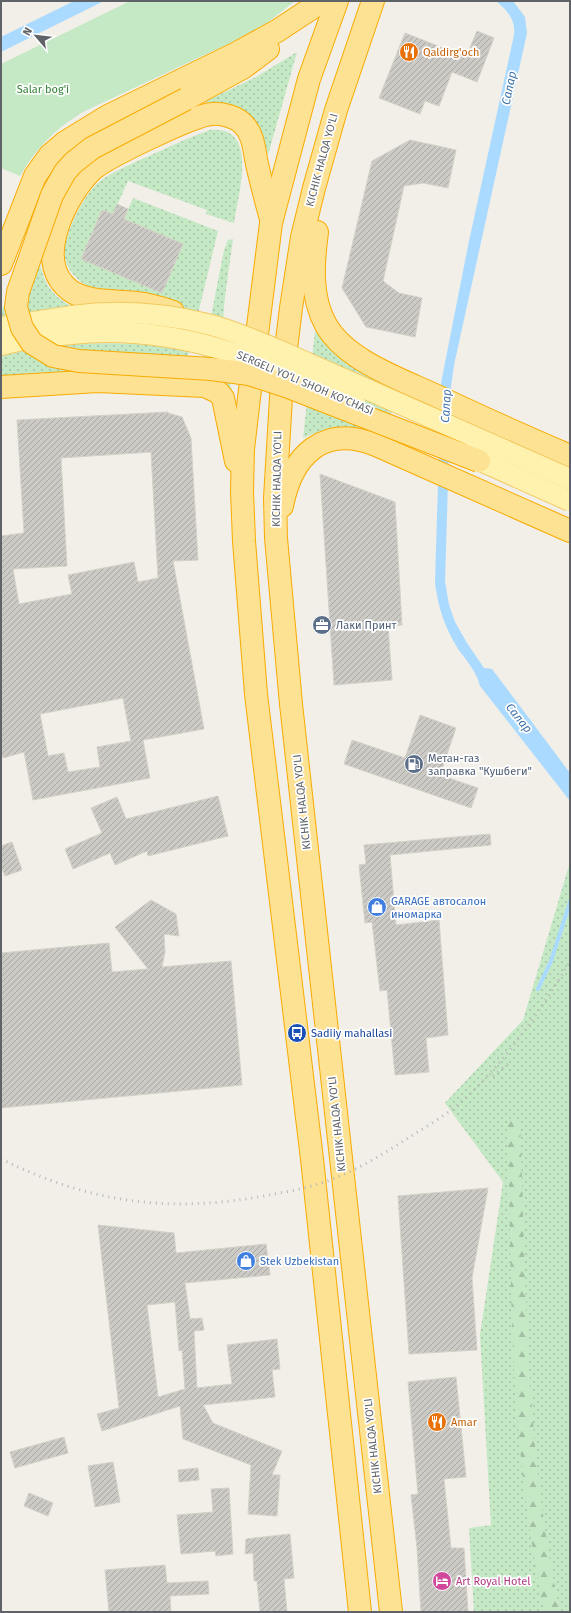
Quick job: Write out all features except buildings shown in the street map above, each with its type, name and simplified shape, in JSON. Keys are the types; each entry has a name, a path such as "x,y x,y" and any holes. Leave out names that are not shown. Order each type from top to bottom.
{"highway":[{"path":"337,1 309,79 271,223 246,419 242,491 244,541 256,694 315,1185 360,1612"},
{"name":"KICHIK HALQA YO'LI","path":"373,1 328,137 302,237 291,308 278,419 275,498 276,538 291,704 391,1612"},
{"path":"318,4 257,58 186,99 92,148 73,163 65,172 52,195 18,292 17,314 27,336 32,343 46,353 66,359 211,369 265,379 479,461"},
{"path":"1,264 35,176 50,155 64,143 108,116 237,53 277,31 318,4"},
{"path":"207,324 153,306 87,298 72,292 62,283 55,270 52,257 53,245 58,228 76,190 91,171 107,160 201,116 216,113 239,120 248,130 255,149 271,223"},
{"path":"328,137 314,254 314,281 320,309 329,330 344,346 368,362 406,382 570,456"},
{"path":"1,387 98,381 201,386 210,388 221,395 225,406 242,491"},
{"path":"276,538 286,489 296,467 308,451 326,441 338,438 360,440 376,445 570,531"},
{"path":"293,1001 323,998"}],"main road":[{"name":"SERGELI YO‘LI SHOH KO‘CHASI","path":"1,345 27,339 72,324 97,313 136,314 207,324 243,335 276,349 570,479"},
{"name":"SERGELI YO‘LI SHOH KO‘CHASI","path":"1,327 72,324 115,331 145,333 185,339 223,348 260,361 318,385 479,461 570,501"}],"green space":[{"name":"Salar bog'i","path":"130,1 295,1 267,23 230,43 75,117 48,139 33,156 20,176 1,168 1,64"},
{"path":"297,52 268,155 261,133 248,116 240,109 219,103 207,104 206,101 256,77"},
{"path":"210,130 226,131 235,138 241,150 241,180 234,223 206,214 207,210 128,181 113,214 102,210 81,258 162,293 183,244 124,219 133,198 218,231 183,376 67,373 1,376 1,356 44,347 107,343 172,347 181,305 173,301 87,286 70,271 66,262 65,245 67,236 78,211 89,193 99,182 125,167 184,140"},
{"path":"233,239 225,297 223,334 227,371 232,390 220,380 199,378 224,250 228,240"},
{"path":"39,258 42,274 53,293 58,298 72,306 1,320 1,310"},
{"path":"315,331 344,358 402,390 381,435 361,430 342,428 322,431 303,438"},
{"path":"570,862 570,1612 474,1612 469,1528 491,1525 480,1335 503,1182 445,1103 523,1020"},
{"path":"507,1118 520,1120 526,1305 534,1429 548,1551 560,1612 544,1612 524,1489 514,1377"}],"water":[{"path":"74,1 104,1 1,52 1,37"},
{"name":"Салар","path":"496,1 513,1 525,17 527,33 454,365 451,386 445,581 449,605 455,622 467,643 484,668 492,669 570,773 570,801 480,686 474,671 453,641 446,625 440,609 435,583 441,383 469,241 514,35 514,25 510,16"}],"waterway":[{"path":"538,989 551,961 570,902"}],"railway":[{"path":"1,1159 34,1174 67,1186 99,1195 132,1201 164,1204 198,1204 233,1201 298,1190 328,1181 352,1171 386,1152 441,1117 464,1100 486,1078 512,1047 548,997 570,962"},
{"path":"493,1076 508,1064"}],"place":[{"name":"Qaldirg'och","path":"409,52"},
{"name":"Лаки Принт","path":"322,625"},
{"name":"Метан-газ заправка \"Кушбеги\"","path":"414,764"},
{"name":"GARAGE автосалон иномарка","path":"377,907"},
{"name":"Sadiiy mahallasi","path":"297,1033"},
{"name":"Stek Uzbekistan","path":"246,1261"},
{"name":"Amar","path":"437,1422"},
{"name":"Art Royal Hotel","path":"442,1581"}]}
